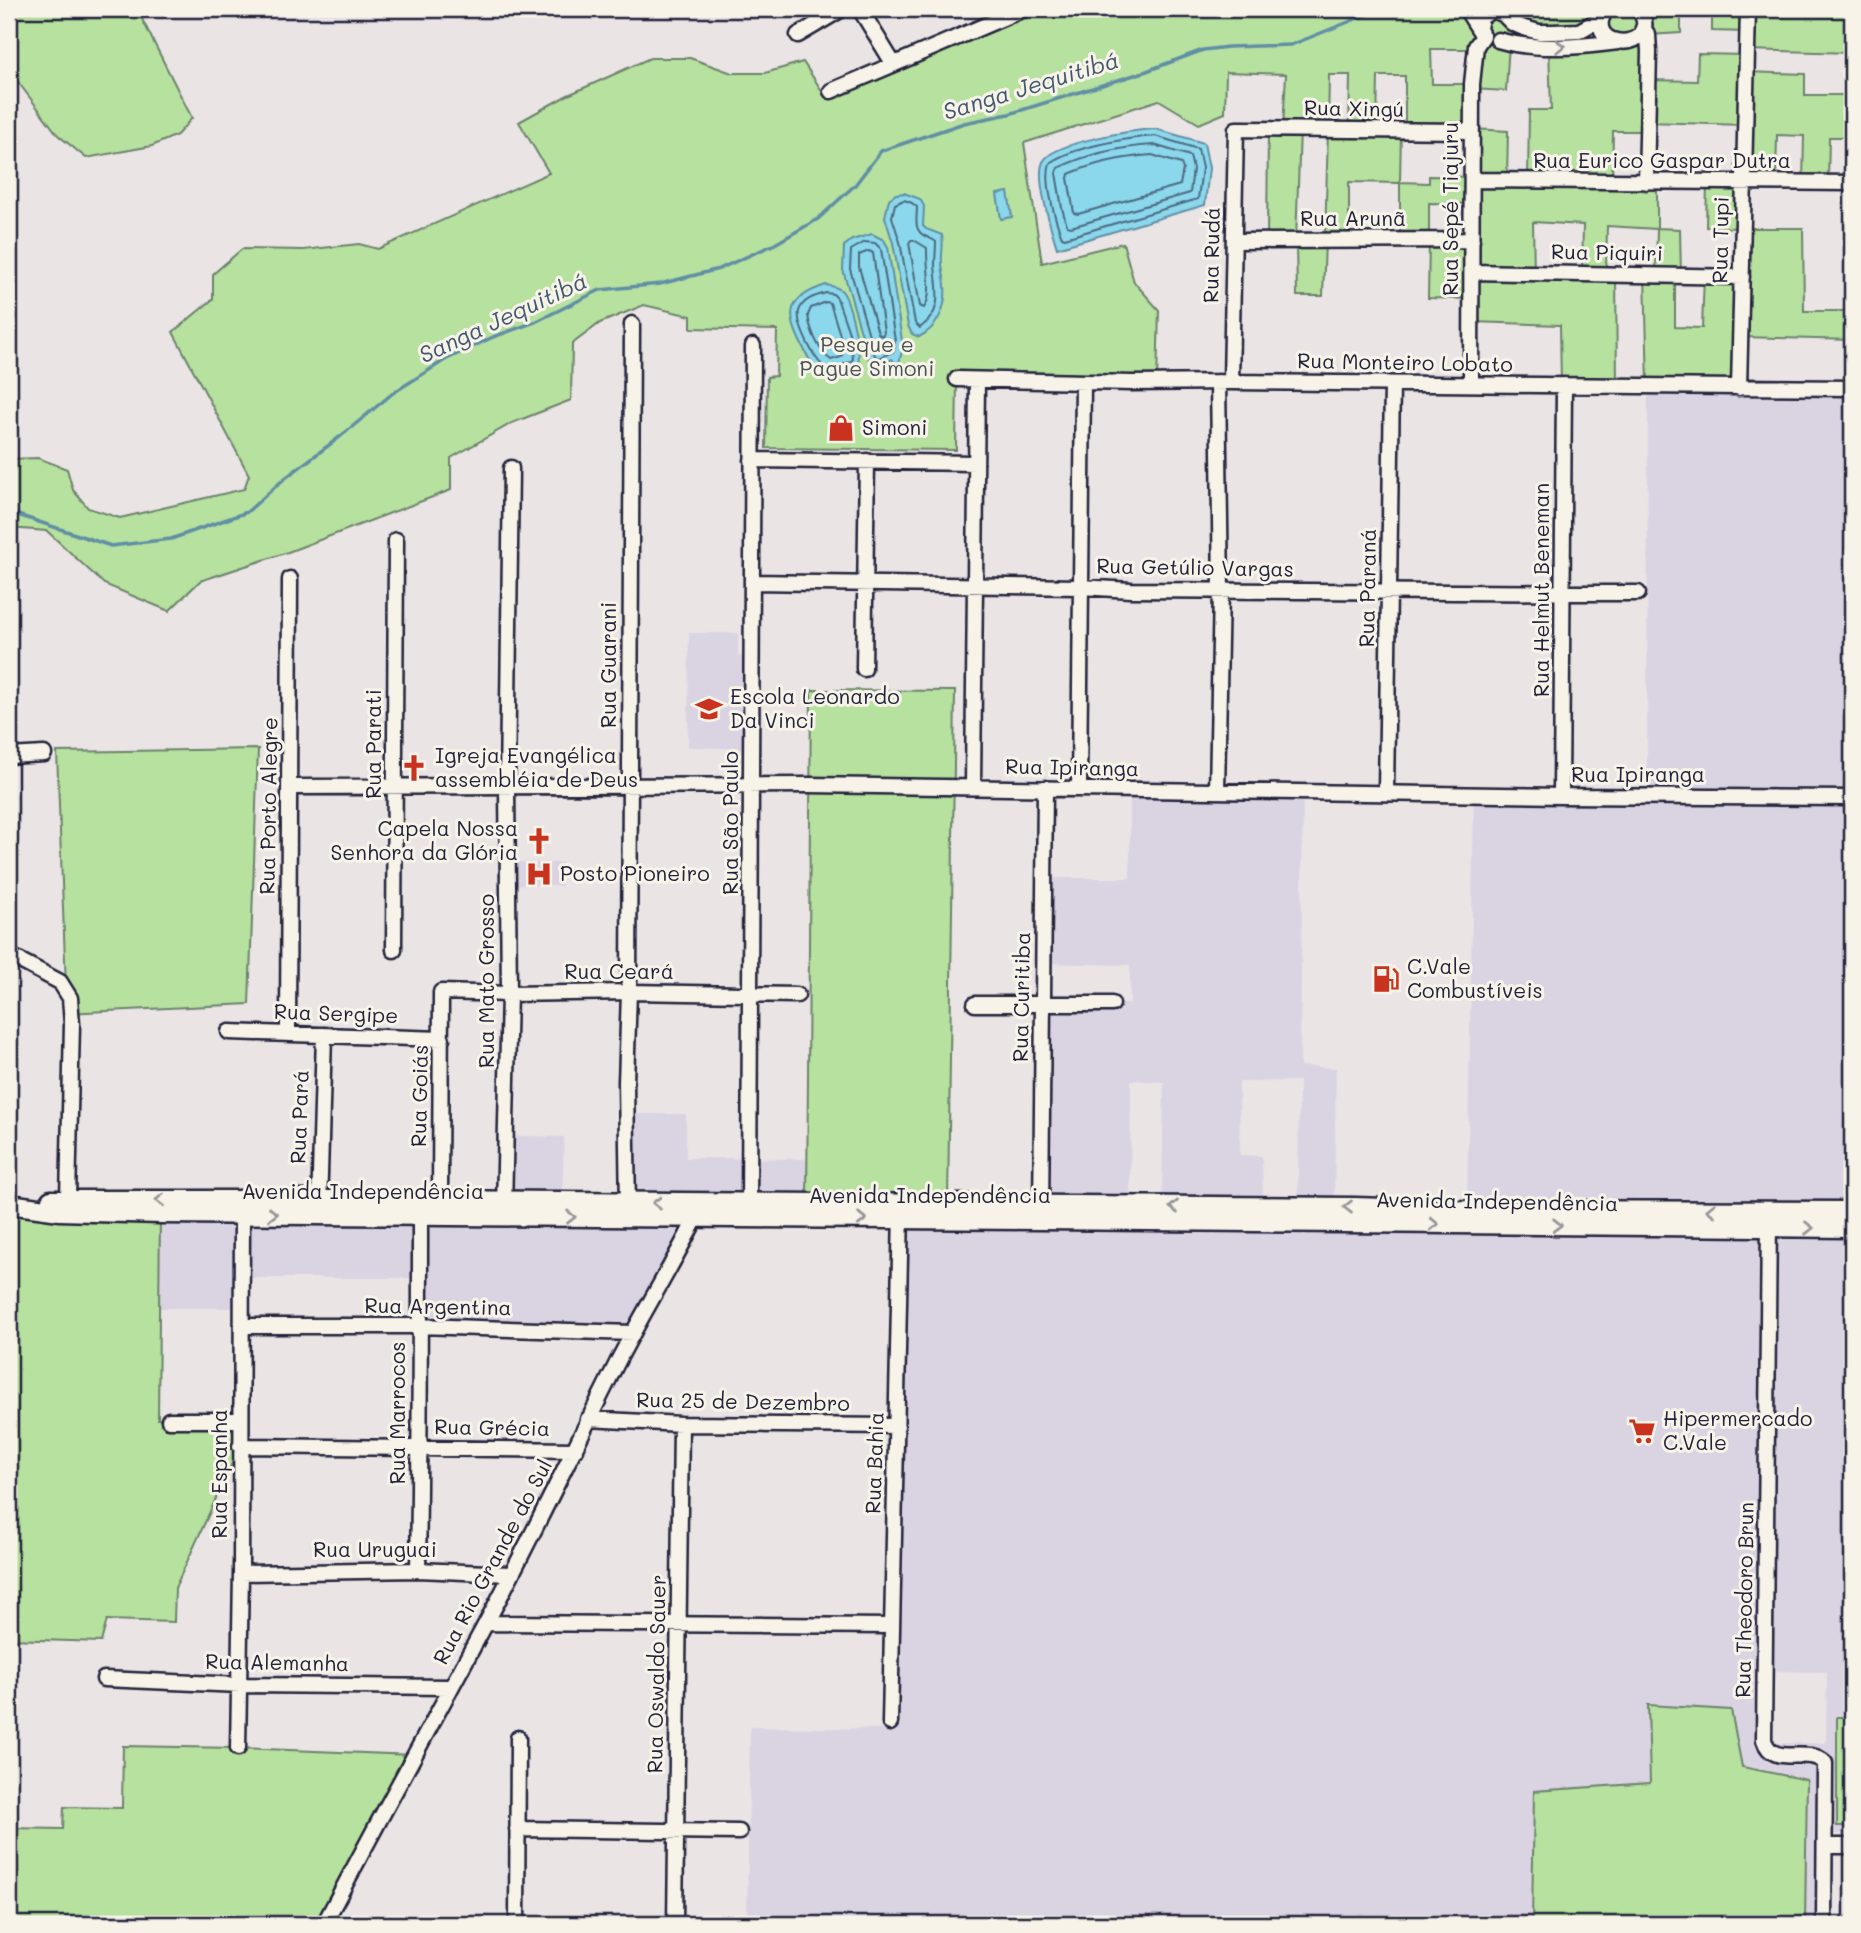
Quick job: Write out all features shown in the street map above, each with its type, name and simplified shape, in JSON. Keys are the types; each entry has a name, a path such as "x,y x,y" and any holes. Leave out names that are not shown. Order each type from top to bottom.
{"main road":[{"name":"Avenida Independência","path":"9,1203 68,1199 207,1207"},
{"name":"Avenida Independência","path":"420,1207 440,1200 503,1209"},
{"name":"Avenida Independência","path":"9,1203 60,1211 207,1207 420,1207 1769,1219 1852,1228"},
{"name":"Avenida Independência","path":"1769,1219 1852,1211"}],"street":[{"path":"798,35 842,9"},
{"path":"860,9 893,63"},
{"path":"831,91 1024,9"},
{"path":"1466,9 1487,35 1509,43 1549,47 1624,42 1642,44 1649,52"},
{"name":"Rua Tupi","path":"1739,388 1748,9"},
{"path":"1604,13 1602,24 1607,36 1624,42 1639,35 1643,28 1642,10"},
{"path":"1487,35 1503,37 1508,28 1498,13"},
{"path":"1487,35 1481,18 1485,14 1498,13 1528,30 1553,32 1580,31 1604,13"},
{"path":"1643,28 1648,35 1649,52 1646,182"},
{"name":"Rua Sepé Tiajuru","path":"1471,384 1472,84 1476,46 1487,35"},
{"name":"Rua Xingú","path":"1236,129 1472,131"},
{"name":"Rua Rudá","path":"1217,791 1224,382 1234,241 1236,129"},
{"name":"Rua Eurico Gaspar Dutra","path":"1472,180 1852,183"},
{"name":"Rua Arunã","path":"1234,241 1472,240"},
{"name":"Rua Piquiri","path":"1472,272 1742,277"},
{"name":"Rua Guarani","path":"628,1210 626,1083 629,992 632,324"},
{"name":"Rua São Paulo","path":"749,1210 753,346"},
{"name":"Rua Monteiro Lobato","path":"957,379 1852,388"},
{"path":"972,787 977,380"},
{"path":"1079,789 1083,382"},
{"name":"Rua Paraná","path":"1387,793 1392,384"},
{"name":"Rua Helmut Beneman","path":"1561,796 1564,385"},
{"path":"752,460 976,463"},
{"path":"864,668 867,461"},
{"name":"Rua Mato Grosso","path":"503,1209 509,994 507,786 511,468"},
{"name":"Rua Parati","path":"394,950 396,540"},
{"name":"Rua Porto Alegre","path":"288,1034 290,579"},
{"name":"Rua Getúlio Vargas","path":"752,582 1138,590 1638,593"},
{"path":"9,756 44,754"},
{"name":"Rua Ipiranga","path":"290,787 972,787 1852,798"},
{"name":"Rua Curitiba","path":"1041,1213 1045,788"},
{"path":"9,955 60,982 70,998 72,1024 68,1199"},
{"name":"Rua Ceará","path":"441,992 797,995"},
{"name":"Rua Goiás","path":"440,1200 441,992"},
{"path":"975,1004 1112,1004"},
{"name":"Rua Sergipe","path":"229,1032 442,1039"},
{"name":"Rua Pará","path":"319,1207 324,1035"},
{"name":"Rua Espanha","path":"238,1748 242,1207"},
{"name":"Rua Marrocos","path":"418,1570 421,1448 420,1207"},
{"name":"Rua Rio Grande do Sul","path":"324,1924 486,1623 575,1450 588,1419 699,1210"},
{"name":"Rua Bahia","path":"890,1723 901,1212"},
{"name":"Rua Theodoro Brun","path":"1769,1219 1764,1740 1767,1749 1775,1754 1812,1756 1825,1763 1824,1924"},
{"name":"Rua Argentina","path":"242,1325 419,1326 633,1332"},
{"name":"Rua 25 de Dezembro","path":"588,1419 681,1424 897,1426"},
{"path":"169,1420 240,1420"},
{"name":"Rua Oswaldo Sauer","path":"675,1924 681,1424"},
{"name":"Rua Grécia","path":"240,1446 575,1450"},
{"name":"Rua Uruguai","path":"241,1573 418,1570 510,1574"},
{"path":"486,1623 892,1626"},
{"name":"Rua Alemanha","path":"104,1679 240,1685 450,1687"},
{"path":"517,1924 518,1738"},
{"path":"517,1829 739,1832"},
{"path":"1825,1846 1852,1846"}],"shaded area":[{"path":"1648,386 1852,388 1852,1211 1467,1210 1474,795 1647,796"},
{"name":"Escola Leonardo Da Vinci","path":"689,633 738,633 738,656 752,657 752,749 688,747"},
{"path":"1130,790 1303,792 1300,1066 1336,1068 1334,1207 1298,1207 1299,1081 1239,1082 1240,1155 1262,1156 1263,1207 1162,1207 1164,1082 1131,1080 1130,1207 1041,1206 1043,1004 1130,1004 1130,965 1043,963 1044,878 1130,878"},
{"name":"Posto Pioneiro","path":"515,862 562,863 562,886 516,885"},
{"path":"627,1114 686,1114 686,1158 807,1159 807,1204 628,1202"},
{"path":"506,1136 564,1137 562,1202 504,1201"},
{"path":"160,1214 696,1218 633,1333 419,1326 419,1278 243,1278 242,1308 159,1308"},
{"path":"901,1219 1852,1228 1852,1834 1825,1834 1824,1924 747,1924 750,1727 889,1729","holes":["1766,1671 1827,1672 1826,1743 1765,1743"]}],"green space":[{"path":"9,9 137,9 192,118 177,135 152,146 86,158 58,135 9,70"},
{"name":"Pesque e Pague Simoni","path":"1024,9 1681,9 1681,33 1648,35 1638,43 1642,44 1648,80 1697,81 1698,54 1747,55 1747,72 1805,74 1805,95 1852,95 1852,137 1829,137 1828,183 1803,183 1804,136 1777,135 1776,182 1744,183 1743,228 1803,228 1804,311 1852,311 1852,340 1741,337 1739,388 1648,386 1645,275 1656,275 1657,229 1607,226 1606,274 1616,274 1617,386 1561,385 1560,325 1471,322 1471,299 1428,298 1429,241 1400,240 1400,183 1349,182 1349,241 1325,241 1323,296 1297,296 1296,241 1267,241 1268,129 1283,129 1286,74 1226,72 1225,113 1199,124 1159,100 1024,143 1042,263 1123,243 1134,282 1159,310 1157,383 957,379 956,450 766,448 767,377 776,376 777,330 691,328 691,316 644,305 600,323 572,344 571,400 512,423 451,458 451,490 288,552 200,581 169,611 104,584 47,531 9,528 9,459 38,458 67,469 73,490 88,508 120,518 244,489 249,475 173,332 213,299 213,274 242,249 303,250 359,244 378,249 549,173 519,122 566,96 650,58 690,58 732,73 765,73 803,62 824,94","holes":["1509,43 1549,47 1551,110 1529,110 1528,180 1507,180 1508,131 1472,129 1472,89 1506,91","1431,49 1471,49 1471,84 1432,84","1329,75 1350,75 1349,130 1328,129","1378,76 1405,76 1405,131 1472,132 1472,177 1429,176 1429,183 1400,182 1401,130 1377,130","1647,122 1744,125 1744,182 1707,182 1706,227 1743,228 1741,277 1704,276 1702,328 1675,327 1675,276 1681,276 1680,229 1657,228 1657,182 1612,181 1613,131 1646,131","1300,130 1328,130 1325,240 1296,240","1429,203 1471,204 1472,240 1429,240","1533,222 1583,225 1582,274 1534,273"]},
{"path":"1712,9 1852,9 1852,53 1747,50 1747,32 1712,31"},
{"path":"811,690 955,691 948,1205 807,1204"},
{"path":"258,749 249,1004 67,1013 57,752"},
{"path":"9,1204 160,1214 158,1419 240,1420 240,1446 175,1588 174,1622 107,1620 101,1642 9,1639"},
{"path":"1648,1705 1731,1710 1742,1767 1807,1780 1805,1924 1532,1924 1534,1791 1650,1783"},
{"path":"1837,1717 1852,1717 1852,1826 1837,1826"},
{"path":"123,1746 413,1755 324,1924 9,1924 9,1828 63,1829 64,1807 122,1808"}],"water":[{"path":"1156,129 1204,143 1209,168 1205,205 1057,248 1042,192 1043,162 1050,155 1077,143"},
{"path":"1008,192 1012,217 1001,219 997,194"},
{"path":"904,193 920,199 924,206 923,226 942,235 943,239 943,309 931,328 919,337 912,334 908,326 893,243 885,217 889,199"},
{"path":"872,234 884,240 888,247 902,341 898,367 892,359 884,364 890,373 874,367 869,359 843,270 844,246 852,240"},
{"path":"826,285 842,291 845,297 855,329 858,352 857,367 830,377 824,377 810,361 792,317 796,302"}],"waterway":[{"name":"Sanga Jequitibá","path":"9,512 111,546 171,539 247,512 284,479 393,393 445,360 493,337 535,322 600,290 660,284 719,269 775,244 818,219 855,185 881,151 964,123 1009,114 1144,72 1203,50 1291,45 1381,9"}],"place":[{"name":"Simoni","path":"841,428"},
{"name":"Escola Leonardo Da Vinci","path":"709,709"},
{"name":"Igreja Evangélica assembléia de Deus","path":"414,768"},
{"name":"Capela Nossa Senhora da Glória","path":"539,841"},
{"name":"Posto Pioneiro","path":"539,874"},
{"name":"C.Vale Combustíveis","path":"1386,979"},
{"name":"Hipermercado C.Vale","path":"1642,1431"}]}
